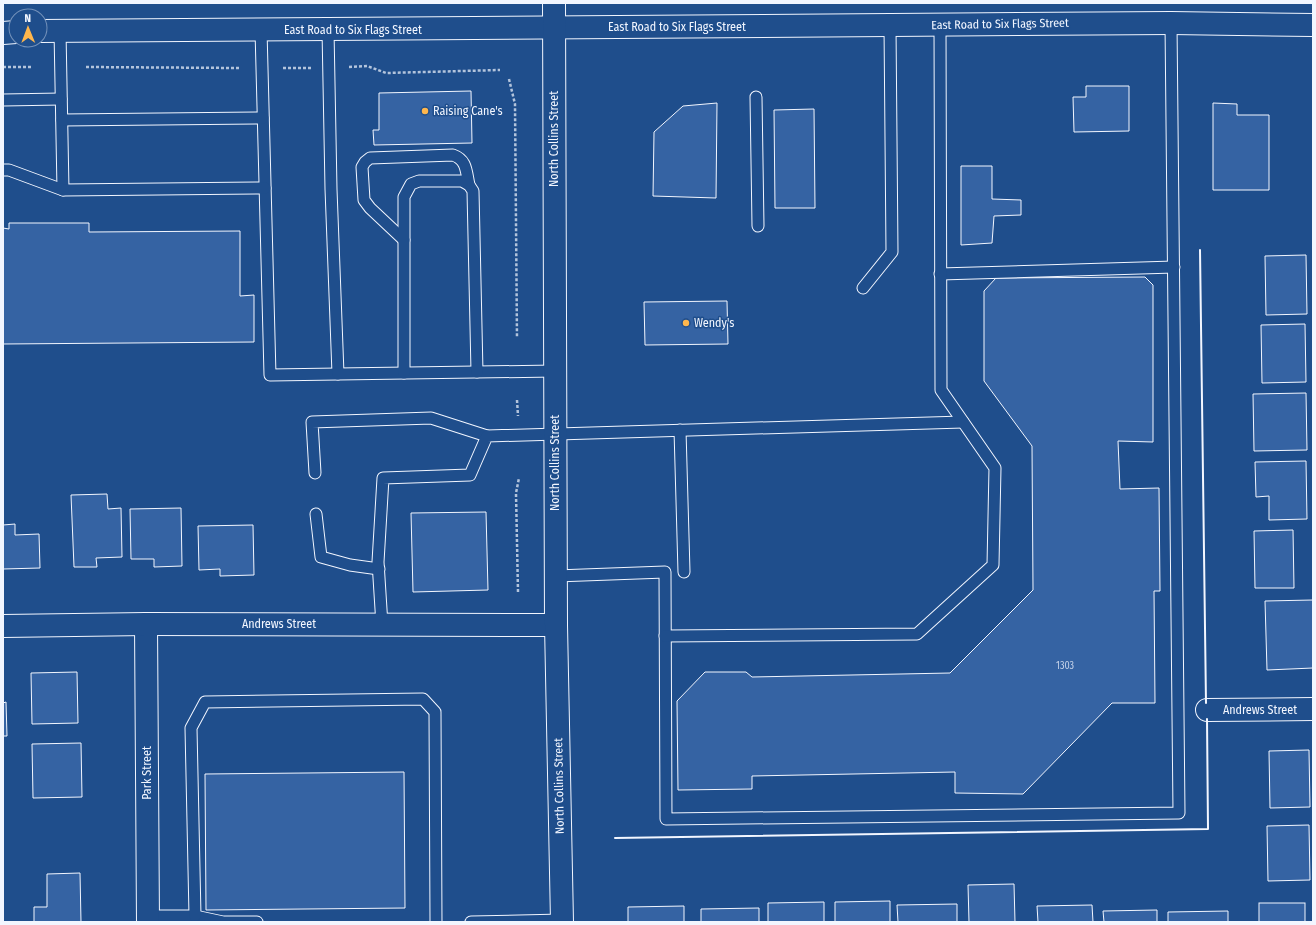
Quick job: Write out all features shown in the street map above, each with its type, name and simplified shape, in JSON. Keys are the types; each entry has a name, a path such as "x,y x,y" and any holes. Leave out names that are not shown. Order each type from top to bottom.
{"street":[{"name":"North Collins Street","path":"554,3 556,625 562,921"},
{"name":"East Road to Six Flags Street","path":"50,31 554,29 1171,23 1313,25"},
{"name":"Andrews Street","path":"3,626 146,624 556,625"},
{"name":"Park Street","path":"146,624 148,919"},
{"name":"Andrews Street","path":"1206,710 1313,709"}],"lane":[{"path":"556,576 665,572 666,819 1179,813 1171,23"},
{"path":"665,636 917,634 993,565 995,468 941,390 940,25"},
{"path":"863,288 892,252 890,26"},
{"path":"261,30 270,375 555,371"},
{"path":"328,30 331,188 338,374"},
{"path":"50,31 61,99 63,190"},
{"path":"756,97 758,226"},
{"path":"3,100 61,99"},
{"path":"62,120 263,118"},
{"path":"404,240 370,208 364,200 362,167 365,162 370,158 453,155 460,158 466,165 468,184"},
{"path":"3,170 9,170 63,190 265,188"},
{"path":"404,373 404,197 411,184 419,180 462,181 468,184 473,191 477,372"},
{"path":"940,274 1174,267"},
{"path":"315,473 312,422 431,418 487,436 963,422"},
{"path":"680,430 684,572"},
{"path":"382,625 379,569 384,478 470,475 487,436"},
{"path":"316,514 321,557 350,566 379,569"},
{"path":"195,916 191,728 205,702 423,699 435,712 436,922"},
{"path":"148,919 195,916 223,922 257,922"},
{"path":"471,922 562,921"}],"path":[{"path":"349,66 367,66 386,73 500,70"},
{"path":"3,67 33,67"},
{"path":"86,67 240,68"},
{"path":"283,68 314,68"},
{"path":"509,80 515,104 517,338"},
{"path":"517,400 518,416"},
{"path":"518,592 516,493 519,478"}],"building":[{"path":"1086,86 1129,86 1129,131 1074,132 1073,97 1086,97"},
{"name":"Raising Cane's","path":"471,91 472,143 374,145 373,130 379,130 379,93"},
{"path":"717,103 716,198 653,196 654,132 683,106"},
{"path":"1213,103 1237,104 1237,115 1269,115 1269,190 1213,190"},
{"path":"814,109 815,208 775,208 774,110"},
{"path":"961,166 992,166 992,199 1021,200 1021,215 994,216 992,243 961,245"},
{"path":"9,223 89,223 89,232 240,231 240,296 254,295 254,342 3,344 3,228 9,229"},
{"path":"1306,255 1307,314 1266,315 1265,256"},
{"path":"1145,277 1153,285 1153,442 1118,441 1120,489 1159,488 1160,591 1154,591 1155,703 1112,703 1023,794 955,793 955,772 752,776 752,789 678,790 677,701 705,672 746,672 752,677 950,673 1033,590 1032,446 984,381 984,291 996,278"},
{"name":"Wendy's","path":"727,301 728,344 645,345 644,302"},
{"path":"1305,324 1306,382 1262,383 1261,325"},
{"path":"1306,393 1307,450 1254,451 1253,394"},
{"path":"1306,461 1307,519 1269,520 1269,496 1256,497 1255,462"},
{"path":"107,494 108,509 121,508 122,557 96,558 97,567 74,567 71,495"},
{"path":"181,508 182,566 154,567 154,559 131,559 130,509"},
{"path":"486,512 488,590 413,592 411,513"},
{"path":"15,524 15,535 39,534 40,568 3,569 3,525"},
{"path":"253,525 254,575 220,576 220,569 199,570 198,526"},
{"path":"1293,530 1294,588 1255,588 1254,531"},
{"path":"1313,600 1313,668 1267,670 1265,601"},
{"path":"77,672 78,723 32,724 31,673"},
{"path":"6,702 7,736 3,736 3,703"},
{"path":"81,743 82,797 33,798 32,744"},
{"path":"1309,750 1310,807 1270,808 1269,751"},
{"path":"404,772 405,908 206,910 205,774"},
{"path":"1309,825 1310,880 1268,881 1267,826"},
{"path":"80,873 81,922 34,922 34,907 47,907 47,874"},
{"path":"1014,884 1015,922 969,922 968,885"},
{"path":"890,901 890,922 835,922 835,902"},
{"path":"824,902 824,922 768,922 768,903"},
{"path":"1259,903 1305,903 1305,922 1259,922"},
{"path":"957,904 957,922 898,922 897,905"},
{"path":"1092,905 1093,922 1038,922 1037,906"},
{"path":"684,906 684,922 628,922 628,907"},
{"path":"759,908 759,922 701,922 701,909"},
{"path":"1157,910 1157,922 1104,922 1103,911"},
{"path":"1228,911 1228,922 1168,922 1168,912"}],"wall":[{"path":"1200,250 1206,703"},
{"path":"615,838 1208,829 1207,719"}],"place":[{"name":"Raising Cane's","path":"425,111"},
{"name":"Wendy's","path":"686,323"}]}
